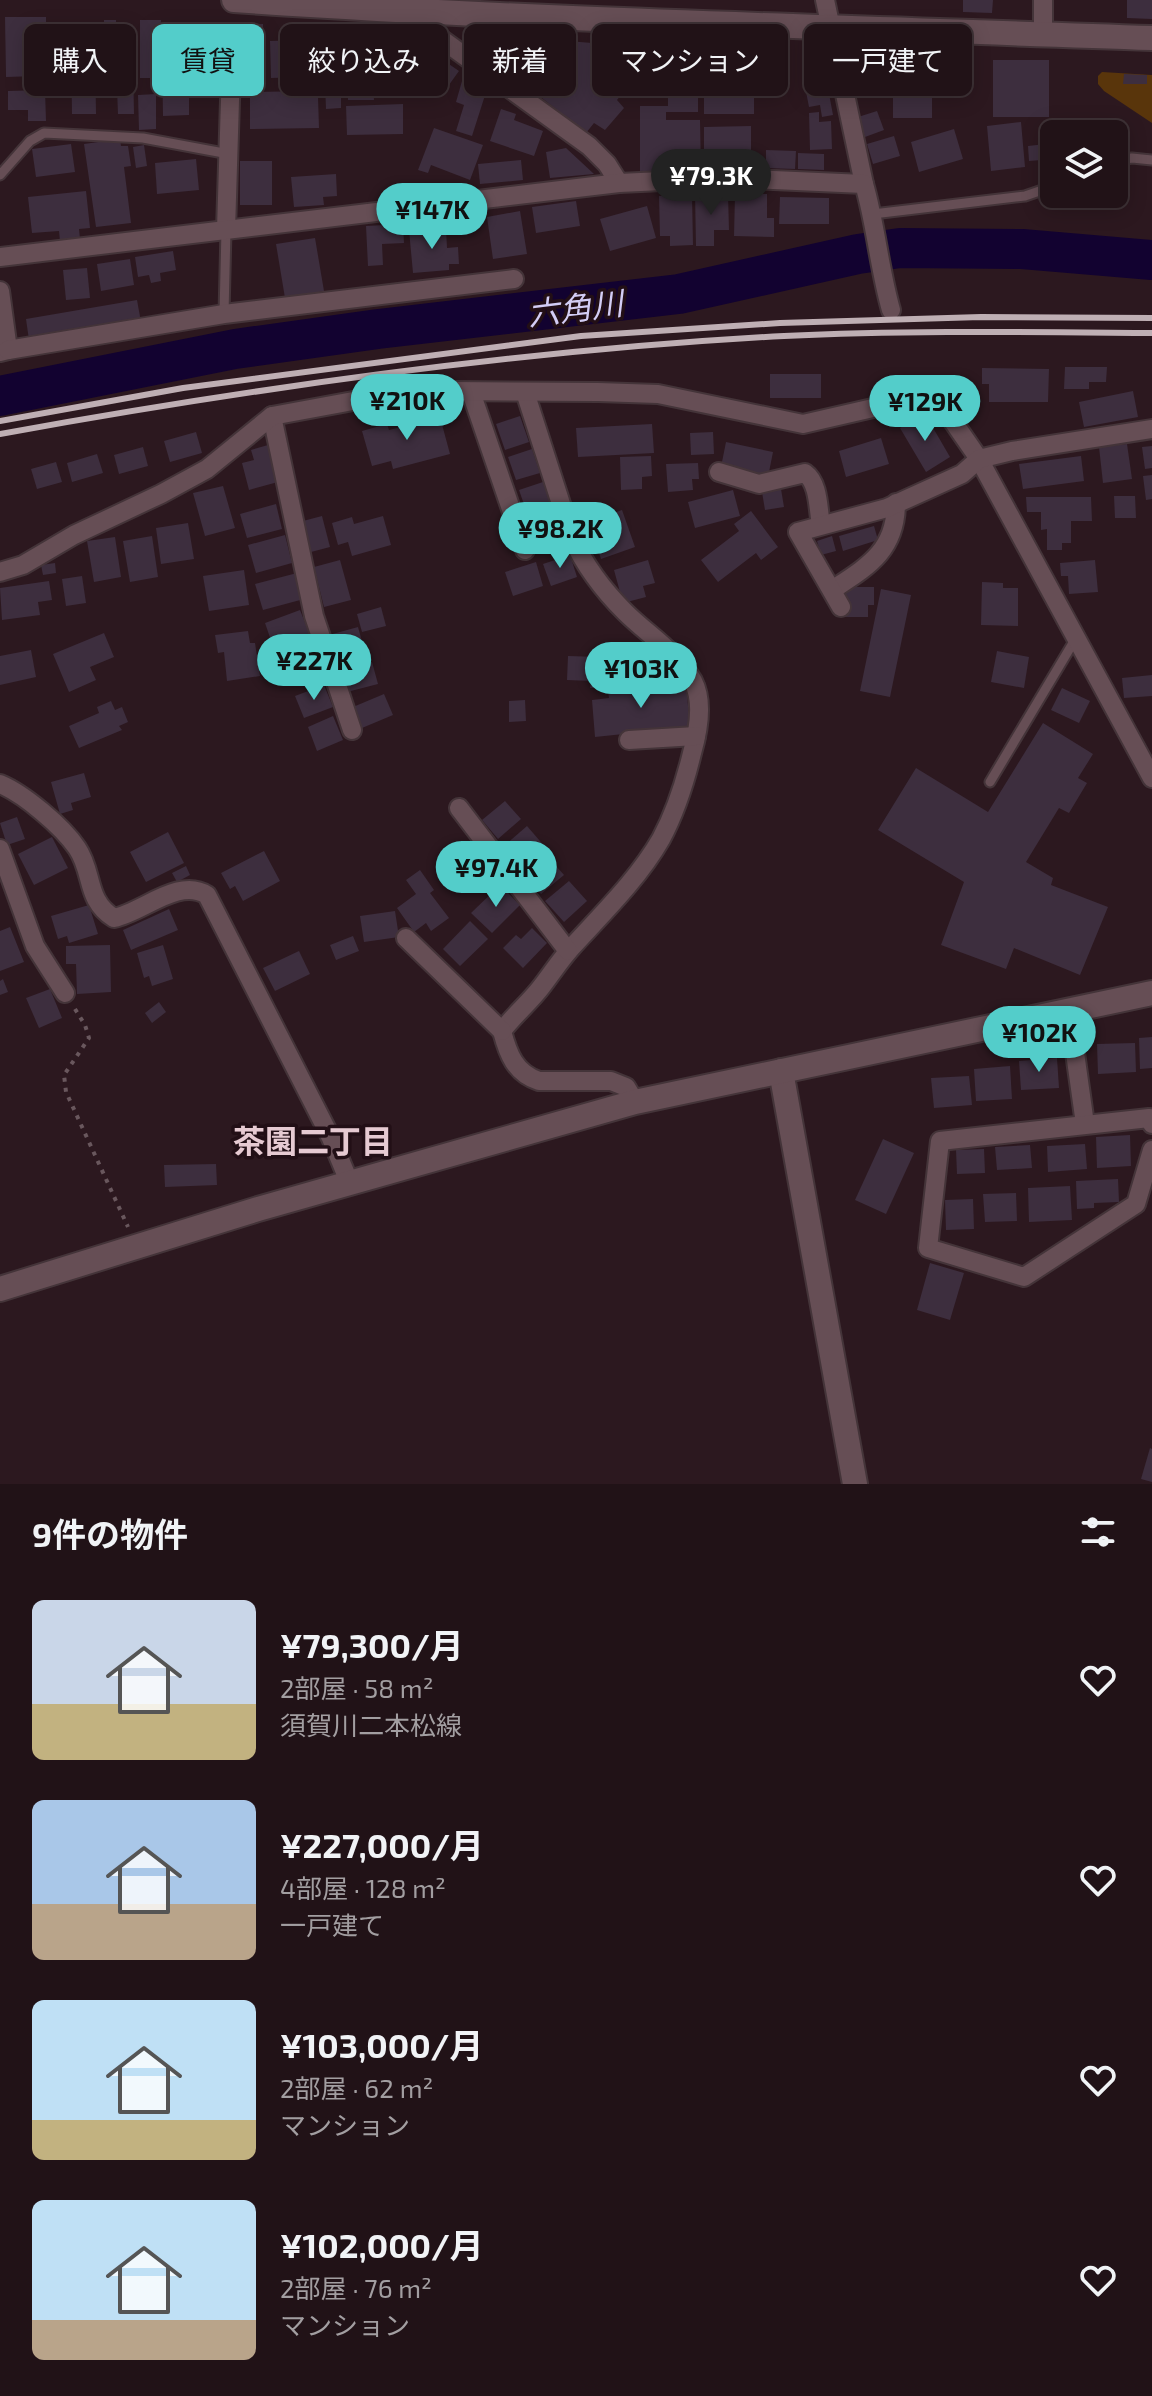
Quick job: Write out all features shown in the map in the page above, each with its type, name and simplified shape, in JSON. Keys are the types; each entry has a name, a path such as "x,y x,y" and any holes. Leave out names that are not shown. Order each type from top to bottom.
{"street":[{"path":"234,0 596,21 804,25"},
{"path":"825,0 829,24"},
{"path":"1043,0 1043,34"},
{"path":"404,12 589,146 607,164 619,183"},
{"path":"972,31 1152,38"},
{"path":"226,230 230,96"},
{"path":"845,96 891,310"},
{"path":"0,257 619,183 728,178 864,184"},
{"path":"0,291 4,351 224,314 514,279"},
{"path":"471,392 525,550"},
{"path":"502,1031 540,989 568,951 612,904 660,841 685,778 696,736 698,703 695,685 687,672 653,635 627,615 582,559 572,538 525,392"},
{"path":"0,572 23,565 74,535 207,469 272,416 391,394 658,394 803,424 934,394 979,459 1152,778"},
{"path":"272,416 314,616 352,730"},
{"path":"896,503 896,520 883,549 836,599 798,532 887,508 896,503 962,474 979,459 1152,429"},
{"path":"719,472 759,484 805,473 814,484 821,525"},
{"path":"629,740 696,736"},
{"path":"0,784 17,792 78,849 100,910 114,918 187,889 197,889 207,895 331,1138 350,1184"},
{"path":"459,808 568,951"},
{"path":"0,849 35,946 65,993"},
{"path":"406,938 502,1031 514,1064 532,1078 611,1081 626,1087 635,1102"},
{"path":"0,1289 635,1102 1152,993"},
{"path":"1069,1010 1085,1124"},
{"path":"781,1071 855,1484"},
{"path":"1152,1124 1149,1118 940,1141 928,1248 1024,1277 1136,1204 1152,1150"}],"lane":[{"path":"0,175 30,141 44,133 143,138 229,154"},
{"path":"1128,159 1152,160"},
{"path":"873,218 1025,196 1040,191"},
{"path":"224,314 226,230"},
{"path":"990,782 1076,638"}],"path":[{"path":"65,993 85,1025 89,1038 64,1075 66,1092 136,1247"}],"shaded area":[{"path":"1102,72 1152,75 1152,123 1104,91 1098,84 1098,76"}],"building":[{"path":"963,0 993,0 992,13 963,12"},
{"path":"1127,0 1152,0 1152,19 1127,18"},
{"path":"5,17 46,17 46,24 24,24 24,76 6,77"},
{"path":"104,20 116,20 116,24 104,24"},
{"path":"140,20 161,20 161,24 152,24 152,78 140,78"},
{"path":"270,41 280,41 280,78 271,78"},
{"path":"576,42 592,43 592,96 620,96 617,100 624,108 605,130 594,123 586,133 539,96 576,96"},
{"path":"993,60 1049,60 1049,117 993,117"},
{"path":"448,63 459,71 448,86"},
{"path":"1124,74 1147,75 1147,84 1123,84"},
{"path":"462,81 464,96 485,96 472,136 456,131 464,105 456,102"},
{"path":"8,91 24,91 24,96 45,96 46,121 28,121 28,110 8,110"},
{"path":"280,91 280,96 318,97 319,128 250,129 250,96 264,96 264,92"},
{"path":"138,95 156,96 156,129 139,130"},
{"path":"72,96 96,96 96,114 72,114"},
{"path":"117,96 134,96 134,114 118,114"},
{"path":"163,96 189,96 189,115 163,116"},
{"path":"326,96 341,96 341,108 326,109"},
{"path":"348,96 374,96 374,100 348,100"},
{"path":"704,96 754,96 754,114 704,114"},
{"path":"807,96 829,96 833,115 822,117 820,105 809,107"},
{"path":"893,96 932,96 932,118 893,118"},
{"path":"668,97 698,97 698,112 666,112 666,120 700,120 701,171 640,171 640,106 668,106"},
{"path":"403,104 403,134 347,135 346,106"},
{"path":"501,109 516,114 514,120 543,131 534,156 490,141"},
{"path":"877,111 884,130 865,137 858,117"},
{"path":"819,112 819,122 831,121 832,149 810,150 809,113"},
{"path":"1021,122 1025,167 991,171 987,126"},
{"path":"751,126 751,163 704,163 704,127"},
{"path":"434,128 483,145 470,180 431,165 428,173 418,170"},
{"path":"954,129 963,159 919,172 911,142"},
{"path":"894,136 900,156 873,164 867,144"},
{"path":"120,139 121,146 128,146 131,166 124,167 131,223 96,227 84,144"},
{"path":"71,144 75,172 36,177 32,149"},
{"path":"144,145 147,166 136,168 133,147"},
{"path":"1040,145 1040,160 1029,161 1028,146"},
{"path":"566,148 594,174 550,178 546,152"},
{"path":"766,150 796,151 795,169 766,168"},
{"path":"798,153 824,154 824,170 798,169"},
{"path":"196,159 199,190 157,194 155,163"},
{"path":"521,160 523,180 480,184 478,164"},
{"path":"240,161 272,161 272,205 240,205"},
{"path":"336,174 337,196 323,197 324,205 294,207 291,177"},
{"path":"86,191 90,228 79,229 80,239 60,241 59,231 32,233 28,197"},
{"path":"695,194 728,194 729,230 714,230 714,246 696,246"},
{"path":"735,194 767,194 767,218 774,218 774,237 734,236"},
{"path":"692,195 693,245 670,246 670,236 660,236 659,196"},
{"path":"780,197 829,198 829,224 779,224"},
{"path":"576,201 580,226 536,233 532,207"},
{"path":"647,206 656,238 610,251 600,219"},
{"path":"520,211 527,254 493,259 487,217"},
{"path":"403,224 404,243 382,244 383,265 368,266 366,226"},
{"path":"446,228 447,248 458,247 459,264 449,264 449,270 413,273 409,230"},
{"path":"315,238 324,291 285,298 276,244"},
{"path":"173,251 176,270 160,273 161,281 151,283 149,275 138,277 135,257"},
{"path":"130,259 134,285 101,291 97,264"},
{"path":"87,268 90,298 66,300 63,270"},
{"path":"137,300 141,322 29,340 26,319"},
{"path":"1065,367 1107,367 1106,382 1089,382 1089,389 1064,389"},
{"path":"982,368 1049,369 1048,402 989,402 989,384 982,384"},
{"path":"770,374 821,374 821,398 770,398"},
{"path":"1133,391 1138,417 1084,427 1079,402"},
{"path":"422,413 424,421 440,417 450,454 393,469 391,461 372,466 362,431 387,424 389,430 409,425 407,417"},
{"path":"925,414 950,457 926,472 900,428"},
{"path":"520,416 529,442 505,450 496,424"},
{"path":"652,424 654,453 578,457 576,428"},
{"path":"196,432 202,453 170,462 164,441"},
{"path":"713,432 714,454 691,455 690,433"},
{"path":"881,438 889,464 846,477 839,451"},
{"path":"726,442 773,452 768,477 721,467"},
{"path":"1127,444 1132,479 1103,483 1099,447"},
{"path":"268,445 278,482 249,490 242,463 254,460 251,450"},
{"path":"1152,446 1152,468 1145,469 1142,447"},
{"path":"143,447 148,466 119,474 114,455"},
{"path":"532,449 540,473 516,480 508,457"},
{"path":"97,454 103,473 72,482 67,463"},
{"path":"651,456 652,476 642,477 642,489 621,490 620,457"},
{"path":"1081,456 1084,481 1023,489 1019,464"},
{"path":"56,462 62,482 37,489 31,469"},
{"path":"698,463 699,479 692,479 693,490 668,492 666,464"},
{"path":"1152,475 1152,499 1146,500 1143,476"},
{"path":"543,482 551,505 527,513 519,490"},
{"path":"223,486 235,528 205,536 193,493"},
{"path":"781,489 784,507 765,510 762,492"},
{"path":"733,490 740,516 695,528 688,502"},
{"path":"1114,496 1135,496 1136,518 1115,518"},
{"path":"1026,497 1091,497 1092,521 1071,521 1071,543 1062,543 1062,550 1047,550 1047,529 1041,530 1041,512 1027,512"},
{"path":"276,504 282,529 247,538 240,514"},
{"path":"622,510 635,547 601,559 589,522"},
{"path":"751,511 778,547 761,560 756,553 718,582 701,560 739,531 734,524"},
{"path":"322,516 330,547 311,552 303,521"},
{"path":"383,516 391,545 352,556 348,542 338,545 332,523 352,517 354,524"},
{"path":"555,517 563,542 539,549 531,525"},
{"path":"188,523 194,559 161,564 156,528"},
{"path":"874,526 878,540 843,551 839,536"},
{"path":"285,535 292,563 256,573 248,545"},
{"path":"152,536 158,577 130,582 123,541"},
{"path":"832,536 836,551 821,555 817,541"},
{"path":"115,537 121,577 94,582 87,541"},
{"path":"570,555 577,577 551,586 543,564"},
{"path":"340,560 351,600 324,607 314,567"},
{"path":"648,560 655,583 643,586 646,597 623,603 614,570"},
{"path":"1095,560 1098,592 1069,594 1068,576 1061,576 1060,563"},
{"path":"536,562 543,586 513,596 505,572"},
{"path":"55,563 56,573 43,575 41,565"},
{"path":"244,570 249,605 209,611 203,576"},
{"path":"297,573 304,599 263,610 255,584"},
{"path":"82,576 86,603 66,606 62,579"},
{"path":"49,581 52,600 38,602 40,615 2,620 0,588"},
{"path":"982,582 1003,583 1003,588 1018,588 1018,626 981,625"},
{"path":"845,587 874,587 874,605 868,605 868,617 844,617"},
{"path":"881,589 911,595 890,697 860,691"},
{"path":"381,607 386,626 362,632 357,614"},
{"path":"300,610 310,635 274,649 265,623"},
{"path":"358,627 365,652 335,659 329,635"},
{"path":"248,631 250,643 255,643 260,676 227,681 224,652 218,653 215,635"},
{"path":"104,633 114,657 90,667 96,680 69,692 53,654"},
{"path":"313,646 323,670 289,683 279,658"},
{"path":"31,650 36,677 0,685 0,656"},
{"path":"997,651 1029,657 1024,688 991,682"},
{"path":"568,656 600,657 599,688 590,688 591,681 567,680"},
{"path":"372,662 378,684 347,692 341,670"},
{"path":"1152,675 1152,696 1124,698 1122,678"},
{"path":"635,682 635,689 686,684 690,727 595,737 592,700 609,698 607,685"},
{"path":"324,685 333,707 304,718 295,696"},
{"path":"1062,688 1090,701 1079,723 1051,710"},
{"path":"384,694 393,715 362,728 353,707"},
{"path":"525,700 526,721 509,722 509,701"},
{"path":"111,701 115,710 122,707 128,722 119,726 122,730 79,748 69,726 99,713 97,707"},
{"path":"333,716 343,740 317,751 308,727"},
{"path":"1043,723 1093,754 1078,778 1087,783 1069,813 1059,808 1026,862 1053,878 1051,885 1108,907 1080,975 1014,948 1006,969 941,945 964,882 878,830 916,768 988,812"},
{"path":"84,773 91,797 71,803 73,810 60,814 51,782"},
{"path":"505,801 521,819 498,839 482,820"},
{"path":"17,817 25,839 7,845 0,823"},
{"path":"527,826 546,848 523,868 504,846"},
{"path":"168,832 184,863 146,882 130,852"},
{"path":"52,837 68,868 34,885 18,854"},
{"path":"264,851 280,881 243,901 235,886 230,889 221,873"},
{"path":"549,858 564,875 541,894 527,877"},
{"path":"186,866 190,875 177,882 172,873"},
{"path":"420,870 434,890 430,893 449,918 431,931 426,923 414,932 397,908 416,894 406,880"},
{"path":"569,881 587,901 564,922 545,901"},
{"path":"500,885 520,905 492,933 471,913"},
{"path":"89,905 98,934 69,943 67,936 58,939 51,916"},
{"path":"169,909 178,930 131,950 123,930"},
{"path":"395,911 399,937 364,942 360,916"},
{"path":"470,921 488,939 460,966 443,949"},
{"path":"10,927 24,962 0,971 0,931"},
{"path":"532,928 547,943 523,968 503,948 516,935 521,939"},
{"path":"353,936 359,951 336,960 330,945"},
{"path":"110,945 111,992 77,994 76,964 66,964 66,946"},
{"path":"163,945 173,979 152,986 149,976 144,978 137,953"},
{"path":"299,951 310,974 275,991 263,968"},
{"path":"3,979 8,992 0,995 0,981"},
{"path":"50,989 62,1018 39,1028 26,998"},
{"path":"159,1002 166,1012 152,1023 145,1013"},
{"path":"1152,1037 1152,1068 1140,1069 1139,1038"},
{"path":"1135,1043 1136,1072 1098,1074 1097,1044"},
{"path":"1057,1058 1059,1088 1021,1090 1019,1061"},
{"path":"1010,1066 1012,1099 976,1101 974,1069"},
{"path":"969,1076 972,1105 934,1108 931,1078"},
{"path":"1130,1135 1131,1166 1097,1168 1096,1137"},
{"path":"883,1139 914,1153 886,1214 855,1200"},
{"path":"1085,1144 1087,1169 1048,1172 1047,1146"},
{"path":"1030,1145 1032,1168 997,1170 995,1147"},
{"path":"984,1149 985,1173 957,1174 956,1150"},
{"path":"216,1164 217,1185 165,1187 164,1165"},
{"path":"1118,1179 1119,1202 1094,1203 1094,1208 1077,1209 1076,1181"},
{"path":"1070,1186 1072,1220 1029,1222 1028,1188"},
{"path":"1016,1193 1017,1221 985,1222 983,1194"},
{"path":"973,1199 974,1229 946,1230 945,1200"},
{"path":"930,1263 964,1273 950,1320 917,1310"},
{"path":"1152,1449 1152,1482 1141,1479"}],"waterway":[{"name":"六角川","path":"0,396 235,349 679,294 858,254 900,248 1022,249 1152,260"}],"railway":[{"path":"0,421 183,388 581,336 780,323 981,317 1152,318"},
{"path":"0,434 293,386 489,361 685,342 830,334 1152,333"}],"district":[{"name":"茶園二丁目","path":"313,1140"}]}
